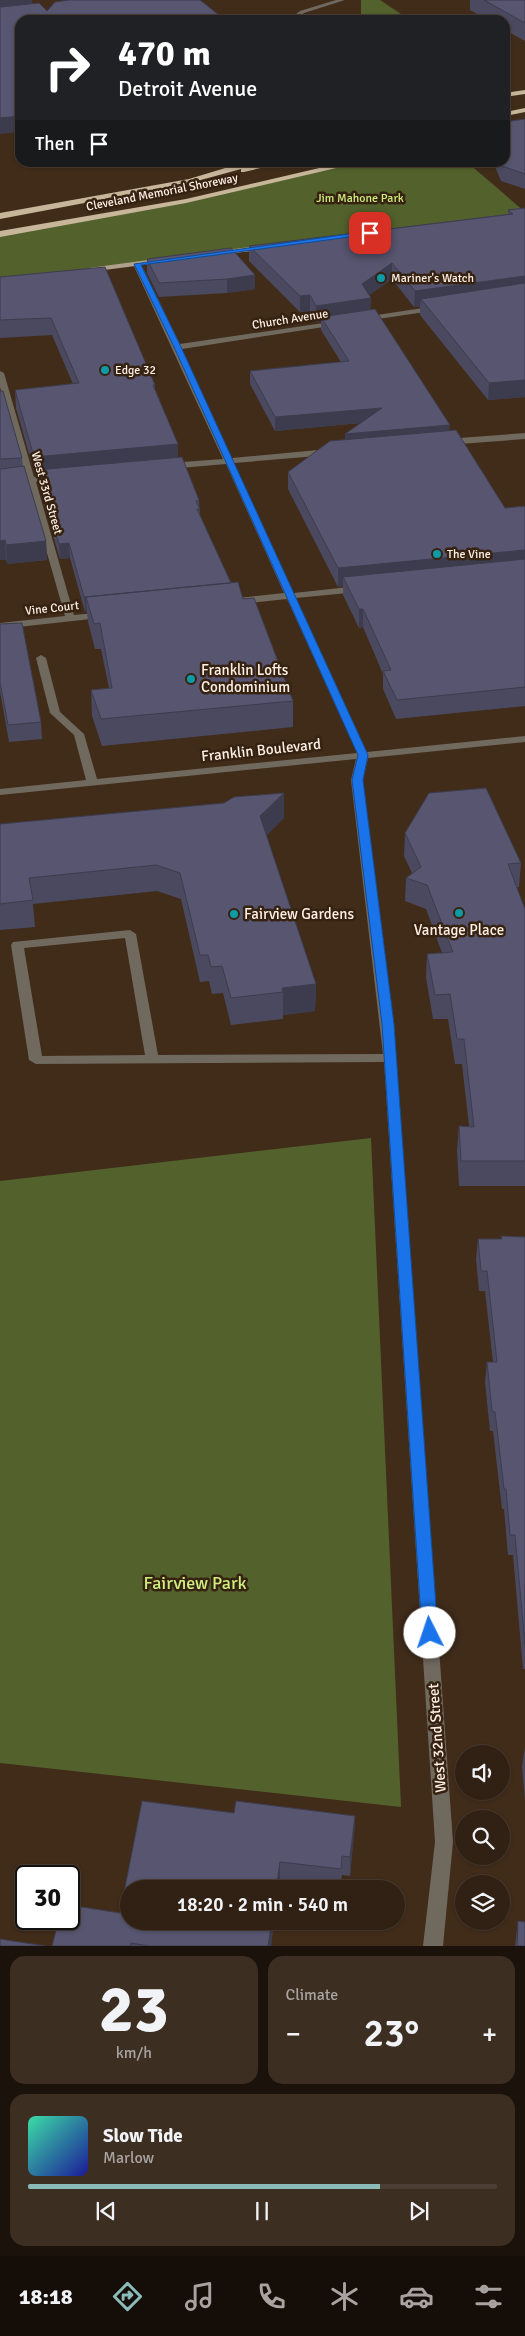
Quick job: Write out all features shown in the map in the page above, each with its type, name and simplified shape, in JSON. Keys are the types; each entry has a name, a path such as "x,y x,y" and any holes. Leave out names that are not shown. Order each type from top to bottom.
{"highway":[{"path":"510,95 525,92"},
{"path":"510,107 525,104"},
{"path":"510,113 525,110"},
{"name":"Cleveland Memorial Shoreway","path":"0,216 190,181 238,167"},
{"path":"190,181 258,167"},
{"path":"312,173 328,167"},
{"name":"Cleveland Memorial Shoreway","path":"0,234 196,200 337,167"}],"main road":[{"path":"205,255 273,246"},
{"path":"78,272 176,259"}],"street":[{"path":"298,15 302,12 342,0"},
{"path":"137,264 177,347 363,755"},
{"name":"Church Avenue","path":"351,321 449,306"},
{"name":"Church Avenue","path":"177,347 342,322"},
{"name":"West 33rd Street","path":"0,374 70,618"},
{"path":"435,443 525,436"},
{"path":"162,467 337,452"},
{"path":"0,483 68,476"},
{"path":"226,603 367,588"},
{"name":"Vine Court","path":"0,626 119,614"},
{"path":"41,658 55,713 79,734 92,782"},
{"name":"Franklin Boulevard","path":"0,792 525,739"},
{"name":"West 32nd Street","path":"363,755 358,780 387,1014 444,1842 433,1946"},
{"path":"152,1059 130,934 17,945 36,1060 390,1058"}],"green space":[{"path":"361,0 380,0 402,15 361,15"},
{"name":"Jim Mahone Park","path":"340,167 473,167 525,212 0,282 0,234 186,201"},
{"name":"Fairview Park","path":"371,1138 401,1807 0,1763 0,1181"}],"building":[{"path":"69,0 200,0 219,15 15,15 15,116 0,118 0,7 39,3 47,11 55,2"},
{"path":"484,0 525,0 525,23"},
{"path":"525,119 525,174 505,167 510,167 510,121"},
{"path":"525,208 525,276 415,291 392,263 362,284 371,298 316,306 310,295 300,296 249,246 513,214 508,210"},
{"path":"231,248 255,275 227,279 159,283 147,259"},
{"path":"105,267 178,444 34,457 15,390 79,383 51,318 0,320 0,277"},
{"path":"525,283 525,380 489,383 421,299"},
{"path":"375,309 450,425 345,434 382,408 275,417 250,371 349,361 321,317"},
{"path":"0,391 3,391 22,458 0,459"},
{"path":"456,430 505,508 525,506 525,550 338,568 288,472 330,441"},
{"path":"182,457 199,500 196,501 200,509 197,509 231,583 84,597 69,543 59,544 37,470"},
{"path":"24,466 46,541 6,545 5,540 0,541 0,469"},
{"path":"525,559 525,687 397,700 383,671 391,670 363,609 359,609 343,577"},
{"name":"Franklin Lofts Condominium","path":"238,582 243,599 254,598 293,701 101,719 91,690 112,688 100,623 94,624 86,597"},
{"path":"22,623 41,722 8,725 0,682 0,624"},
{"path":"486,788 521,863 508,864 525,909 525,1161 461,1161 459,1126 474,1127 464,1039 457,1039 450,994 435,995 427,954 453,952 427,885 406,878 421,867 405,833 429,793"},
{"name":"Fairview Gardens","path":"284,793 260,816 316,984 282,988 283,992 231,998 222,966 211,967 208,955 200,955 180,873 156,865 29,878 33,900 0,904 0,824 224,803 234,797"},
{"path":"501,1236 525,1237 525,1645 515,1535 510,1535 506,1489 504,1489 495,1412 492,1411 487,1362 497,1362 487,1271 481,1271 478,1239 502,1239"},
{"path":"142,1801 234,1813 236,1801 355,1816 350,1857 342,1856 341,1869 280,1862 277,1880 126,1880"},
{"path":"80,1907 120,1913 120,1930 271,1930 268,1946 149,1946 131,1943 130,1946 52,1946 56,1930 80,1930"},
{"path":"518,1921 525,1922 525,1946 517,1946"},
{"path":"0,1939 46,1946 0,1946"}],"place":[{"name":"Mariner's Watch","path":"381,278"},
{"name":"Edge 32","path":"105,370"},
{"name":"The Vine","path":"437,554"},
{"name":"Franklin Lofts Condominium","path":"191,679"},
{"name":"Vantage Place","path":"459,913"},
{"name":"Fairview Gardens","path":"234,914"}],"route":[{"path":"370,233 137,264 177,347 363,755 358,780 388,1024 430,1633"}]}
